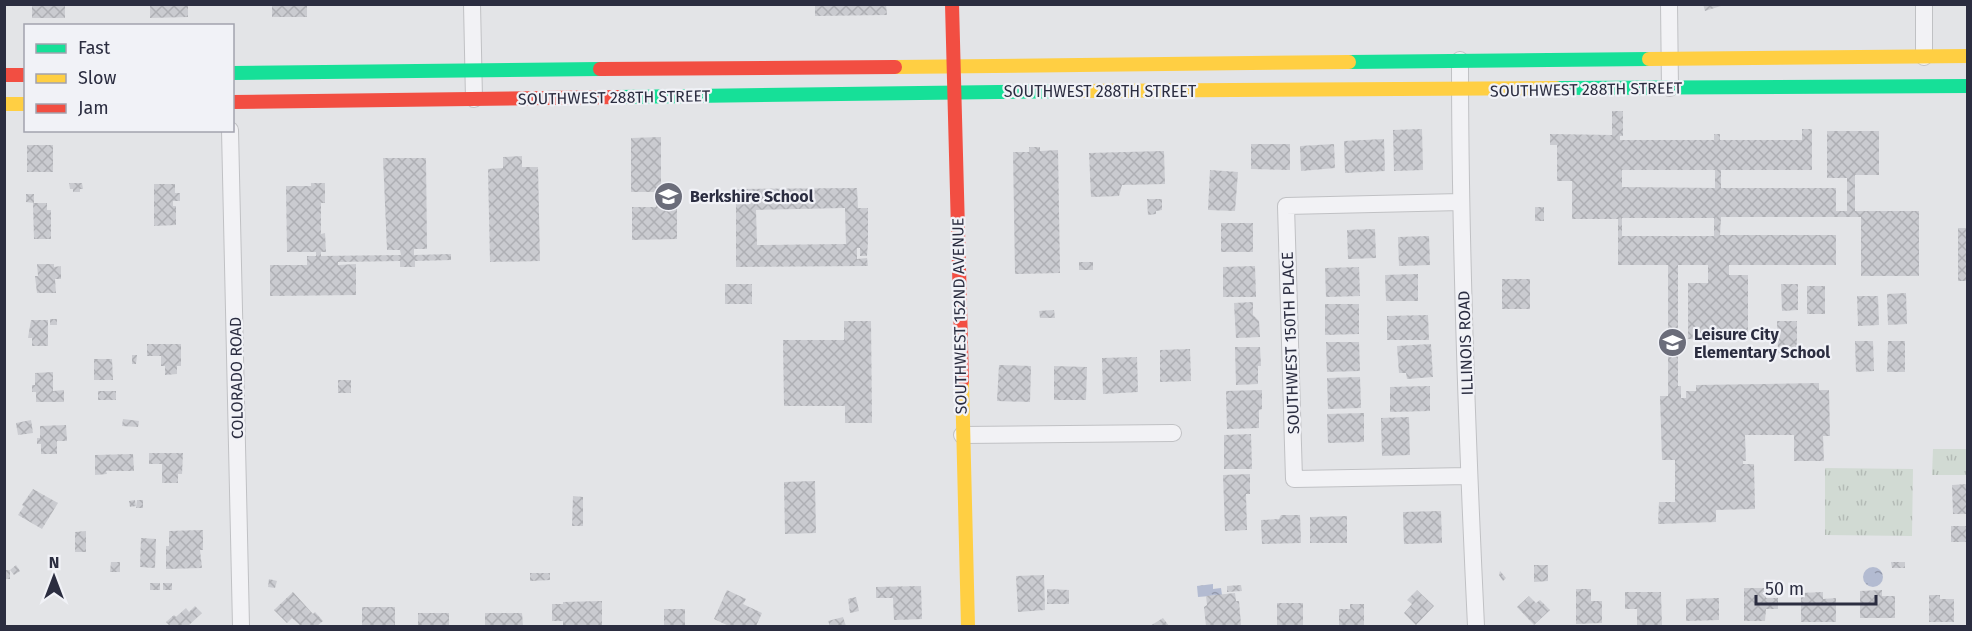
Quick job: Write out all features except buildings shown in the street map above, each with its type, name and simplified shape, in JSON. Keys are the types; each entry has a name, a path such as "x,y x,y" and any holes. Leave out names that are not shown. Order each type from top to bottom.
{"main road":[{"name":"SOUTHWEST 152ND AVENUE","path":"952,4 968,627"},
{"name":"SOUTHWEST 288TH STREET","path":"234,73 1968,56"},
{"path":"679,67 679,96"},
{"path":"4,75 24,75"},
{"name":"SOUTHWEST 288TH STREET","path":"234,102 954,92 1968,86"},
{"path":"4,104 24,104"}],"street":[{"path":"472,4 474,99"},
{"path":"1669,4 1670,88"},
{"path":"1924,4 1924,57"},
{"name":"ILLINOIS ROAD","path":"1460,60 1461,202 1476,627"},
{"name":"COLORADO ROAD","path":"230,132 241,627"},
{"name":"SOUTHWEST 150TH PLACE","path":"1461,202 1286,206 1293,479 1469,476"},
{"path":"962,435 1173,433"}],"green space":[{"path":"1933,449 1967,449 1967,475 1932,475"},
{"path":"1825,468 1913,469 1912,536 1825,535"}],"water":[{"path":"1873,567 1880,570 1883,577 1880,584 1873,587 1866,584 1863,577 1866,570"},
{"path":"1213,584 1213,589 1221,588 1222,595 1198,597 1197,586"}],"traffic: fast":[{"path":"1349,62 1649,59"},
{"path":"234,73 600,69"},
{"path":"1556,88 1968,86"},
{"path":"618,97 1078,91"}],"traffic: slow":[{"path":"1649,59 1968,56"},
{"path":"895,67 1349,62"},
{"path":"1078,91 1556,88"},
{"path":"4,104 24,104"},
{"path":"962,381 968,626"}],"traffic: jam":[{"path":"952,4 962,381"},
{"path":"600,69 895,67"},
{"path":"4,75 24,75"},
{"path":"234,102 618,97"}],"place":[{"name":"Berkshire School","path":"669,196"},
{"name":"Leisure City Elementary School","path":"1673,343"}]}
